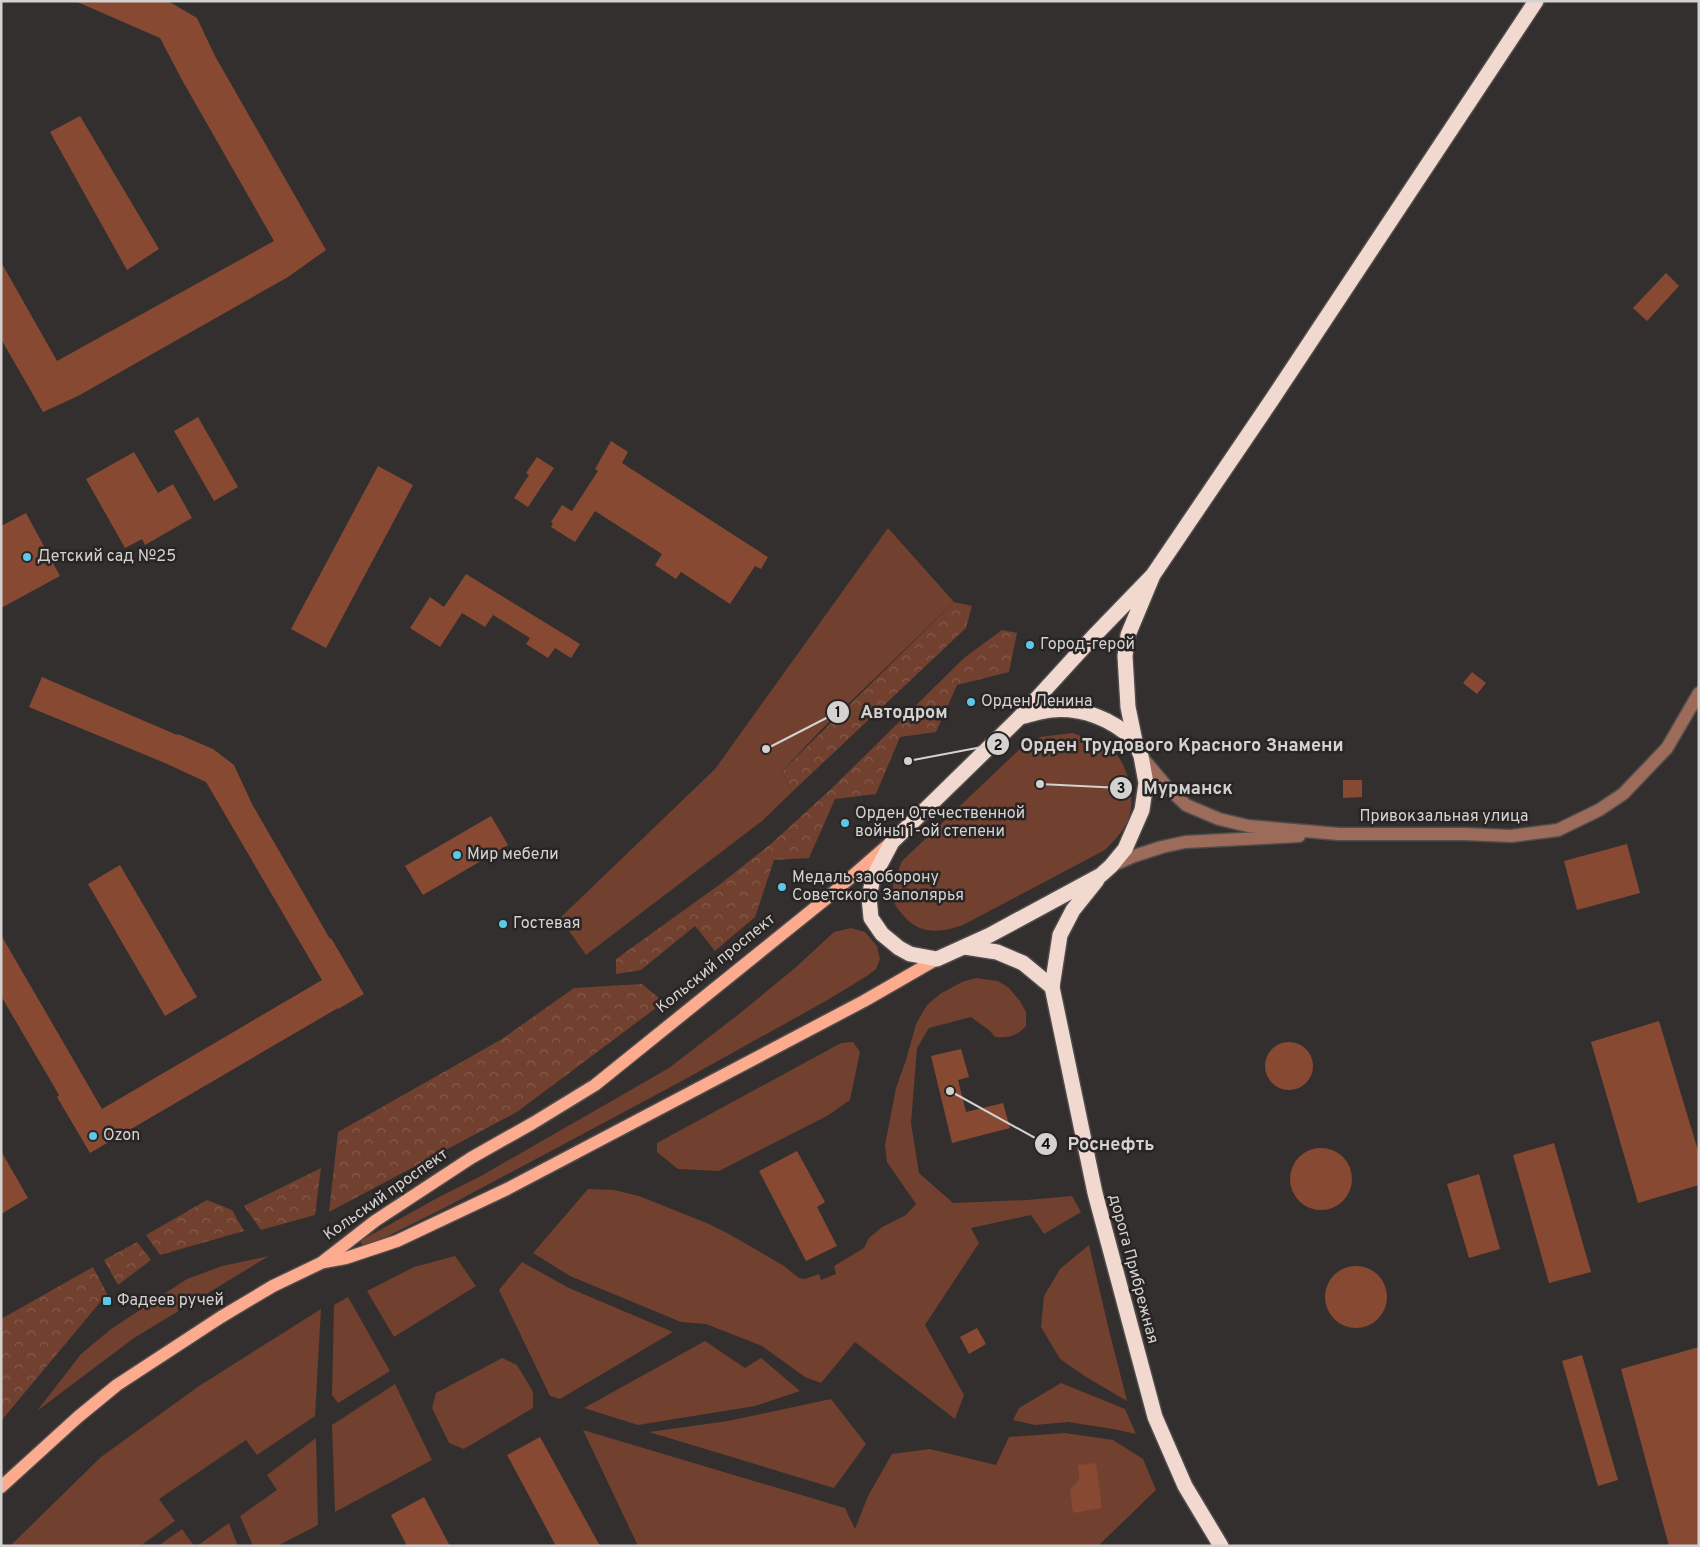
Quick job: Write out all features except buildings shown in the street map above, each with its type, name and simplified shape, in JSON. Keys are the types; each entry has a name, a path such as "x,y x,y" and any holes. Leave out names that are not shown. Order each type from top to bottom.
{"highway":[{"path":"1052,987 1060,935 1073,910 1125,849 1142,810 1146,784 1141,756 1135,741 1128,708 1125,656 1128,635 1153,575 1536,1"},
{"name":"Кольский проспект","path":"892,842 1020,717 1153,575"},
{"path":"1020,717 1051,710 1076,710 1096,716 1121,728 1135,741"},
{"path":"892,842 873,878 869,897 871,918 882,934 899,948 910,954 937,959"},
{"name":"Кольский проспект","path":"937,959 964,948 1106,870"},
{"path":"964,948 997,952 1023,963 1052,987"},
{"name":"дорога Прибрежная","path":"1052,987 1094,1193 1155,1417 1185,1486 1221,1546"}],"main road":[{"name":"Кольский проспект","path":"1,1487 78,1417 117,1385 221,1316 273,1286 321,1263 375,1221 471,1158 533,1124 595,1085 827,898 892,842"},
{"name":"Кольский проспект","path":"321,1263 346,1258 396,1241 507,1189 864,1001 937,959"}],"street":[{"name":"Привокзальная улица","path":"1336,834 1510,836 1558,830 1600,810 1635,783 1667,748 1699,693"},
{"path":"1141,756 1168,788 1186,805 1219,819 1248,826 1336,834"},
{"path":"1106,870 1134,856 1185,842 1336,834"}],"green space":[{"path":"888,528 954,602 822,729 782,771 792,792 762,821 586,955 560,918 715,769"},
{"path":"954,602 972,606 966,628 792,792 782,771"},
{"path":"1002,630 1017,633 1009,672 957,685 936,732 900,737 876,794 835,799 809,858 774,860 755,917 715,951 695,926 641,970 616,974 616,959 719,885 772,843 831,789 964,658"},
{"path":"1072,733 1095,741 1110,749 1120,759 1128,776 1131,796 1130,814 1123,830 1117,837 1105,850 963,925 939,931 923,929 909,922 897,907 892,894 902,861 1022,747 1040,737"},
{"path":"851,928 865,932 877,946 880,959 876,969 867,976 680,1082 446,1207 364,1248 360,1241 481,1176 669,1068 795,968 834,932"},
{"path":"976,978 998,981 1009,988 1026,1012 1026,1026 1009,1037 995,1037 971,1017 929,1028 917,1048 911,1123 919,1173 953,1203 1072,1196 1081,1212 1044,1234 1031,1215 971,1228 979,1243 925,1325 964,1395 955,1419 855,1342 821,1383 805,1377 762,1346 706,1324 681,1322 570,1276 533,1253 588,1189 614,1190 639,1196 709,1224 784,1266 799,1278 805,1279 819,1274 821,1280 836,1274 834,1266 864,1248 869,1238 882,1227 906,1215 916,1204 887,1162 885,1145 896,1088 916,1024 927,1005 940,994 962,982"},
{"path":"642,984 664,1002 517,1112 329,1212 338,1132 502,1039 574,988"},
{"path":"853,1042 860,1052 850,1100 827,1116 719,1171 678,1169 657,1152 657,1143 841,1043"},
{"path":"321,1168 315,1215 261,1230 244,1206"},
{"path":"207,1200 232,1210 244,1231 160,1255 146,1235"},
{"path":"137,1242 151,1260 118,1285 104,1260"},
{"path":"1089,1245 1127,1401 1060,1359 1041,1327 1044,1296 1060,1269"},
{"path":"269,1256 134,1338 37,1411 81,1354 111,1329 187,1279 222,1266"},
{"path":"455,1256 476,1286 394,1337 367,1291 414,1267"},
{"path":"522,1262 569,1288 673,1332 560,1399 550,1396 499,1290"},
{"path":"93,1267 107,1294 1,1421 1,1319"},
{"path":"348,1297 390,1371 338,1403 332,1395 334,1305"},
{"path":"321,1309 315,1416 257,1455 246,1440 159,1499 175,1521 140,1546 10,1546 101,1457 199,1386"},
{"path":"705,1341 745,1368 761,1358 800,1391 755,1406 638,1425 584,1408"},
{"path":"502,1358 517,1365 533,1392 533,1408 464,1449 449,1443 432,1408 436,1393"},
{"path":"1061,1383 1125,1409 1136,1434 1068,1422 1035,1425 1013,1420 1019,1408"},
{"path":"395,1384 432,1460 335,1512 332,1425"},
{"path":"831,1399 866,1444 834,1488 649,1432 728,1421"},
{"path":"583,1430 845,1508 855,1529 868,1496 892,1454 930,1449 996,1465 1009,1437 1065,1433 1113,1440 1143,1459 1156,1490 1098,1546 638,1546"},
{"path":"316,1438 318,1525 277,1546 253,1546 240,1516 277,1490 267,1475"},
{"path":"229,1523 238,1546 197,1546"},
{"path":"182,1529 194,1546 158,1546"}],"place":[{"name":"Детский сад №25","path":"27,557"},
{"name":"Город-герой","path":"1030,645"},
{"name":"Орден Ленина","path":"971,702"},
{"name":"Автодром","path":"766,749"},
{"name":"Орден Трудового Красного Знамени","path":"908,761"},
{"name":"Мурманск","path":"1040,784"},
{"name":"Орден Отечественной войны 1-ой степени","path":"845,823"},
{"name":"Мир мебели","path":"457,855"},
{"name":"Медаль за оборону Советского Заполярья","path":"782,887"},
{"name":"Гостевая","path":"503,924"},
{"name":"Роснефть","path":"950,1091"},
{"name":"Ozon","path":"93,1136"},
{"name":"Фадеев ручей","path":"107,1301"}]}
